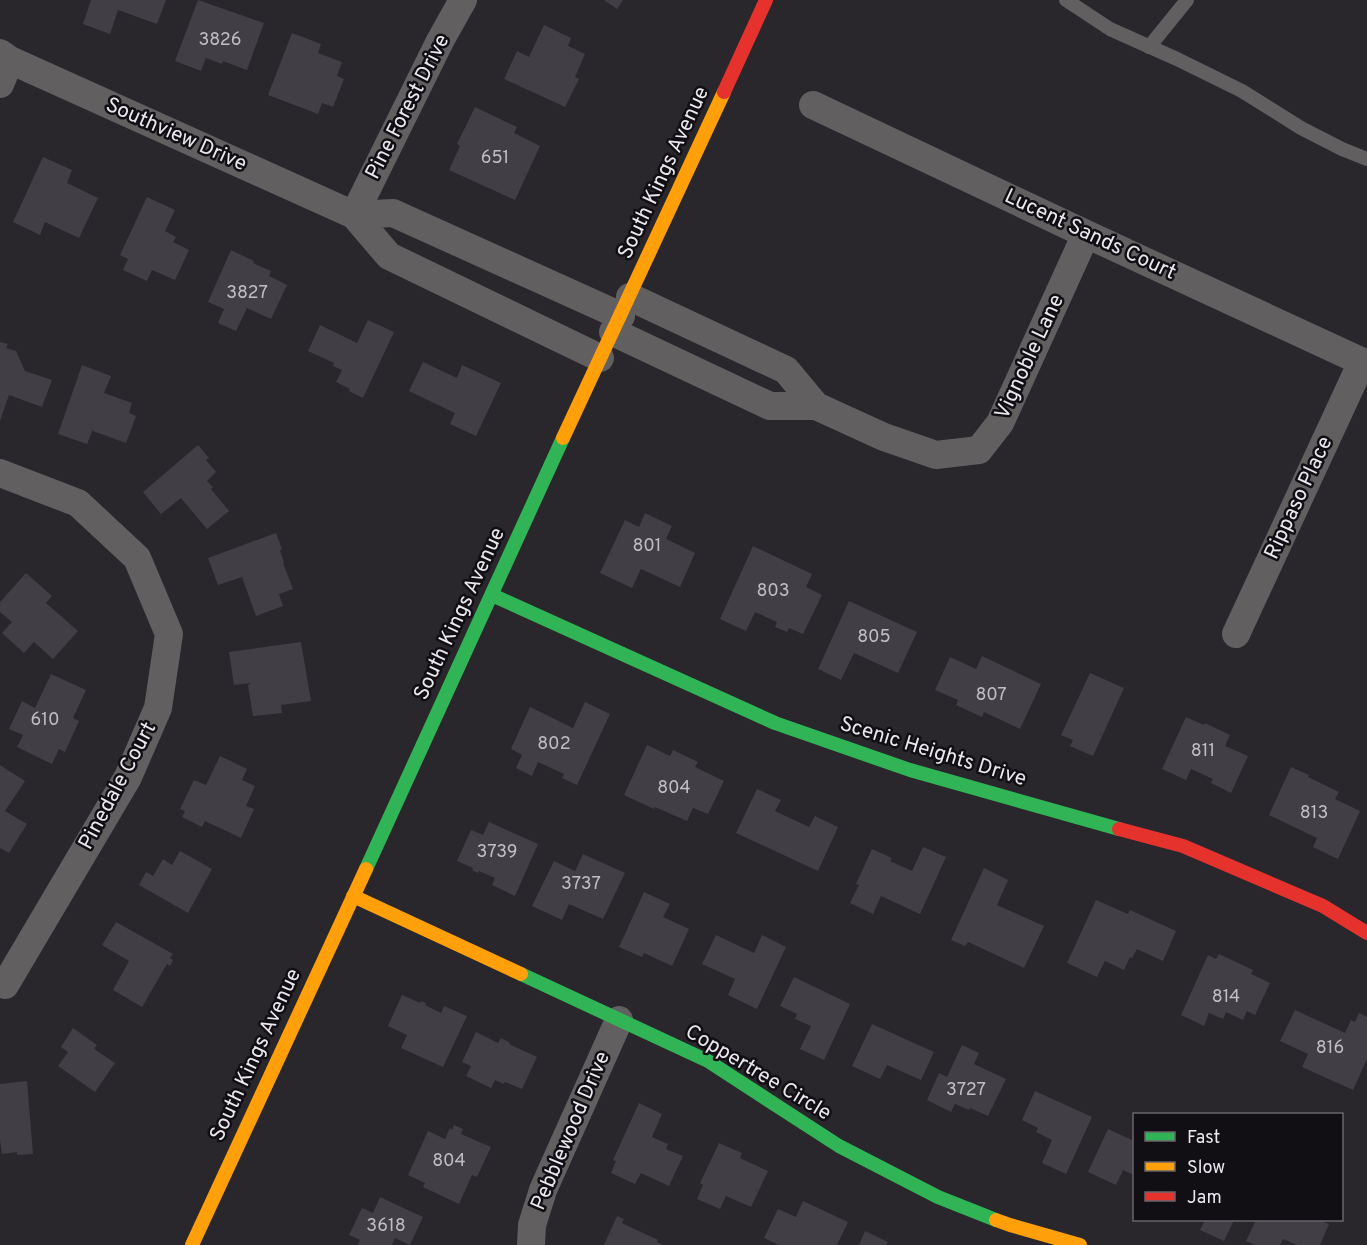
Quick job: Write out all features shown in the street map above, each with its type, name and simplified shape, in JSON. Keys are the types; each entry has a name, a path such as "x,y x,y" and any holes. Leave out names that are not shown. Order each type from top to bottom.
{"street":[{"name":"Pine Forest Drive","path":"354,215 440,41 463,0"},
{"name":"South Kings Avenue","path":"192,1245 766,0"},
{"name":"Southview Drive","path":"3,66 354,215 393,213 621,315"},
{"name":"Lucent Sands Court","path":"813,105 1365,363"},
{"name":"Southview Drive","path":"354,215 388,256 600,358"},
{"name":"Vignoble Lane","path":"621,315 770,406 816,406 884,437 936,455 979,450 1000,423 1086,234"},
{"name":"Vignoble Lane","path":"621,315 786,370 816,406"},
{"name":"Rippaso Place","path":"1236,634 1365,363"},
{"name":"Pinedale Court","path":"0,473 78,503 137,558 169,634 158,708 128,777 5,985"},
{"name":"Scenic Heights Drive","path":"492,595 775,723 910,770 1183,846 1323,906 1367,933"},
{"name":"Coppertree Circle","path":"353,896 708,1061 839,1146 938,1197 1010,1225 1080,1245"},
{"name":"Pebblewood Drive","path":"531,1245 532,1225 543,1190 619,1020"}],"lane":[{"path":"1066,0 1110,29 1242,91 1301,129 1367,159"},
{"path":"1149,47 1187,0"}],"building":[{"path":"91,0 166,0 157,24 118,10 110,34 83,24"},
{"path":"198,0 264,23 247,70 223,61 222,64 206,58 201,71 175,61"},
{"path":"604,0 623,0 617,9"},
{"path":"544,25 571,38 568,46 585,54 575,77 579,79 565,107 504,79 517,51 529,57"},
{"path":"292,33 321,44 318,53 342,62 337,76 344,79 333,107 322,103 318,114 268,95"},
{"path":"475,107 517,127 514,133 540,146 515,200 449,170 460,146 457,144"},
{"path":"43,157 72,170 67,183 98,198 79,238 45,222 40,235 13,222"},
{"path":"147,197 175,210 165,231 176,237 173,242 189,250 175,280 152,270 147,281 123,270 128,259 120,255"},
{"path":"231,250 271,271 269,276 287,285 271,319 247,308 236,331 218,323 224,309 208,302"},
{"path":"368,320 394,332 363,398 336,382 342,370 333,366 334,363 308,351 320,325 357,343"},
{"path":"0,342 8,344 6,348 16,351 25,371 52,380 42,407 9,395 0,421"},
{"path":"423,362 457,378 462,365 501,383 476,436 450,424 455,413 409,391"},
{"path":"82,365 111,376 104,393 132,403 129,413 136,416 126,443 93,431 93,429 87,444 58,434"},
{"path":"198,445 209,458 206,460 216,472 207,481 229,511 207,529 181,498 161,514 143,492"},
{"path":"645,513 672,526 666,539 695,553 680,587 641,569 632,588 600,573 625,520 639,527"},
{"path":"276,533 282,549 280,550 283,563 293,589 279,594 283,606 256,616 242,577 218,585 208,558"},
{"path":"753,546 812,574 806,587 822,595 803,634 789,628 787,632 775,627 777,622 755,612 746,631 720,619"},
{"path":"26,573 52,596 46,603 78,631 53,659 34,642 24,653 2,633 12,622 0,612 0,602"},
{"path":"849,601 917,632 898,673 854,653 841,680 818,669"},
{"path":"301,642 311,701 281,705 282,713 253,716 248,685 251,683 234,685 229,652"},
{"path":"982,656 1041,684 1020,729 984,712 982,717 956,705 958,700 935,690 950,657 976,669"},
{"path":"1090,673 1124,688 1093,756 1070,746 1073,740 1061,735"},
{"path":"51,674 86,690 73,718 79,721 65,752 59,749 52,764 17,747 23,735 9,729 22,701 35,708"},
{"path":"585,702 610,714 577,785 562,778 564,774 538,762 532,776 516,768 522,755 511,749 530,707 573,728"},
{"path":"1186,717 1230,735 1225,746 1248,756 1231,793 1211,783 1213,779 1191,769 1186,780 1162,769"},
{"path":"647,745 670,756 673,750 698,762 695,767 724,781 708,814 693,808 687,821 624,795"},
{"path":"220,756 247,769 242,780 255,786 246,806 254,809 241,838 205,821 202,827 182,817 185,811 180,809 194,780 206,785"},
{"path":"0,765 25,781 5,811 27,824 9,853 0,848"},
{"path":"1291,767 1339,792 1335,799 1360,811 1338,859 1313,847 1317,838 1269,815"},
{"path":"757,789 781,800 775,811 809,827 815,816 838,827 818,871 736,833"},
{"path":"489,822 538,844 515,896 492,885 495,878 479,871 478,873 472,870 473,868 457,861 471,830 483,835"},
{"path":"923,847 946,857 920,914 881,896 873,914 850,903 872,849 892,858 890,861 912,871"},
{"path":"180,851 212,869 188,913 139,885 146,872 153,876 163,859 172,865"},
{"path":"583,854 625,873 603,919 569,904 562,920 532,906 554,861 575,871"},
{"path":"984,868 1008,880 997,905 1044,926 1024,968 968,942 965,946 951,940"},
{"path":"644,892 670,904 663,917 689,929 672,966 644,953 642,957 619,947"},
{"path":"1096,900 1128,914 1130,910 1176,931 1163,961 1137,949 1124,970 1105,961 1097,977 1067,963"},
{"path":"116,922 173,954 170,958 173,960 170,966 167,964 142,1007 113,990 129,961 102,945"},
{"path":"716,935 754,953 762,935 786,947 757,1009 728,995 735,979 702,964"},
{"path":"1219,954 1253,970 1251,974 1270,983 1255,1015 1247,1011 1243,1020 1226,1012 1223,1019 1209,1013 1204,1026 1181,1015 1208,955 1216,959"},
{"path":"794,977 850,1004 824,1060 800,1049 811,1026 795,1019 797,1014 780,1006"},
{"path":"402,995 420,1003 421,1001 426,1003 425,1005 441,1013 444,1006 467,1016 443,1067 401,1048 407,1035 388,1026"},
{"path":"1295,1010 1345,1033 1351,1020 1355,1022 1359,1013 1367,1017 1367,1059 1353,1090 1302,1067 1308,1054 1280,1041"},
{"path":"872,1024 934,1052 921,1080 887,1065 880,1079 852,1066"},
{"path":"73,1028 97,1045 94,1049 115,1063 95,1092 58,1066 68,1052 61,1047"},
{"path":"476,1032 498,1043 501,1038 537,1057 522,1089 495,1080 491,1088 466,1076 471,1066 462,1062"},
{"path":"962,1045 979,1053 974,1064 1006,1079 988,1116 955,1104 951,1112 927,1100 939,1073 947,1077"},
{"path":"27,1081 33,1154 17,1155 17,1152 2,1154 0,1084"},
{"path":"1035,1091 1092,1117 1066,1174 1042,1163 1052,1140 1036,1132 1038,1128 1022,1120"},
{"path":"639,1103 662,1114 652,1137 668,1144 666,1149 683,1156 669,1186 641,1173 635,1184 611,1173 616,1161 613,1160"},
{"path":"454,1125 463,1129 461,1134 491,1147 477,1177 472,1175 459,1204 423,1187 425,1183 408,1175 428,1131 445,1139"},
{"path":"1108,1129 1133,1141 1133,1175 1123,1170 1116,1185 1088,1172"},
{"path":"719,1143 742,1153 740,1158 768,1171 751,1207 726,1196 720,1209 697,1199 703,1185 700,1183"},
{"path":"380,1197 423,1217 410,1245 395,1238 392,1245 358,1245 360,1240 349,1235 362,1208 373,1213"},
{"path":"803,1201 848,1222 837,1245 779,1245 764,1238 778,1209 796,1217"},
{"path":"617,1216 624,1219 622,1223 658,1240 657,1242 663,1245 604,1245"},
{"path":"1204,1221 1234,1221 1224,1241 1200,1230"},
{"path":"1256,1221 1322,1221 1329,1224 1320,1245 1297,1245 1283,1239 1280,1245 1255,1245 1246,1241"},
{"path":"865,1231 888,1242 886,1245 859,1245"}],"traffic: fast":[{"path":"366,869 563,438"},
{"path":"492,595 775,723 910,770 1119,829"},
{"path":"521,974 708,1061 839,1146 938,1197 996,1220"}],"traffic: slow":[{"path":"563,438 724,92"},
{"path":"192,1245 366,869"},
{"path":"353,896 521,974"},
{"path":"996,1220 1080,1245"}],"traffic: jam":[{"path":"724,92 766,0"},
{"path":"1119,829 1183,846 1323,906 1367,933"}]}
